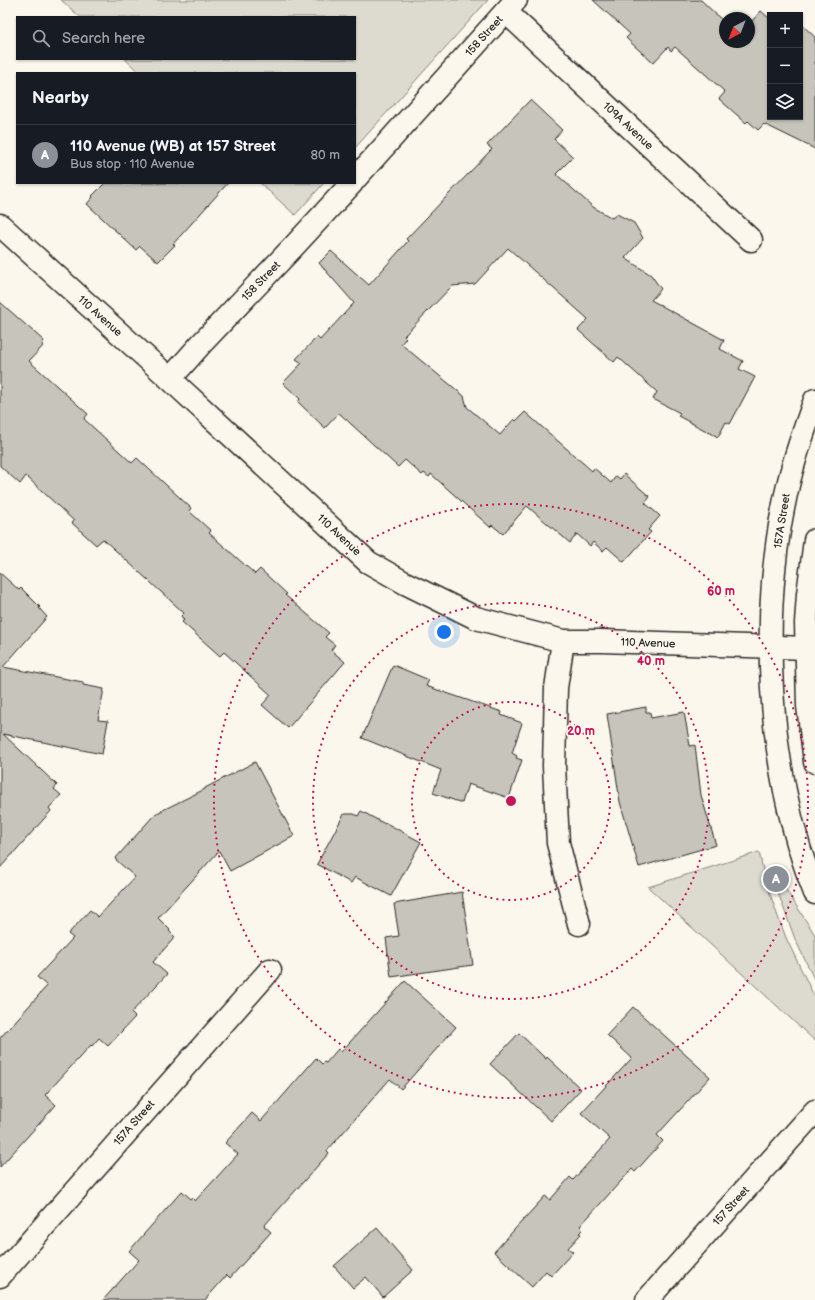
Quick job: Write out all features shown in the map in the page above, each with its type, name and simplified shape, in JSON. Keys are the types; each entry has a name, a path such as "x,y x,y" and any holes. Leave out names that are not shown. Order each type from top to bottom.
{"street":[{"name":"158 Street","path":"356,178 511,6"},
{"name":"109A Avenue","path":"511,6 751,240"},
{"name":"158 Street","path":"170,379 351,184"},
{"name":"110 Avenue","path":"0,225 170,379 368,562 405,583 476,618 563,641 807,648"},
{"name":"157A Street","path":"771,647 774,568 783,509 797,450 815,400"},
{"path":"815,540 806,623 808,706 815,762"},
{"path":"563,641 556,688 554,766 558,843 579,924"},
{"path":"771,647 774,712 783,780 795,834 815,893"},
{"name":"157A Street","path":"0,1276 270,970"},
{"name":"157 Street","path":"647,1300 815,1111"}],"shaded area":[{"path":"61,0 488,0 356,147 356,72 139,72 126,60 356,60 356,16 79,16"},
{"path":"261,184 323,184 295,215"},
{"path":"759,852 765,879 778,917 787,940 815,998 815,1041 648,887"},
{"path":"785,888 815,935 815,981 795,939 777,890"}],"building":[{"path":"593,0 701,0 719,17 719,48 755,48 755,18 761,11 767,16 767,120 803,120 803,26 815,37 815,149 764,124 758,130 748,121 746,123 719,99 725,92 675,47 671,51 668,47 653,63 626,38 630,34"},
{"path":"530,100 562,130 554,139 573,157 556,174 593,207 612,218 617,214 634,223 643,238 625,258 651,275 661,289 651,300 724,340 720,349 743,361 739,369 755,377 730,424 726,422 718,437 678,416 680,413 653,399 657,392 618,357 614,362 578,330 588,319 508,248 475,284 452,286 404,336 406,338 401,344 464,396 467,407 500,435 514,419 516,421 525,412 592,471 594,468 611,483 616,476 620,479 624,474 650,497 645,503 660,516 648,530 651,532 624,562 607,547 603,551 593,542 590,546 577,534 570,543 527,506 503,534 492,525 490,527 431,474 429,477 424,473 422,475 405,460 398,467 339,413 325,428 298,402 300,399 283,383 302,363 296,359 317,337 320,340 354,303 319,263 331,251 369,285 408,241 406,239 492,149 487,145"},
{"path":"104,184 227,184 173,244 175,245 158,262 140,246 136,250 87,204 93,197 92,196"},
{"path":"0,302 44,341 42,344 43,346 29,361 88,414 84,419 132,463 137,458 191,508 189,511 211,531 209,533 255,574 260,569 287,594 285,595 329,633 325,637 335,645 331,650 345,662 288,728 262,705 271,695 224,652 220,656 182,622 184,620 181,616 184,613 103,539 96,545 72,523 74,521 26,476 20,484 0,466"},
{"path":"0,573 19,590 21,588 40,607 39,608 47,617 3,667 83,682 83,685 104,689 98,720 108,721 102,754 3,734 57,785 54,789 61,795 49,808 51,811 0,868"},
{"path":"393,665 429,680 426,686 502,712 501,715 522,723 512,753 517,756 516,758 522,760 509,798 468,784 462,803 433,793 441,770 362,738"},
{"path":"646,707 646,712 650,712 651,718 684,712 690,746 695,745 701,795 716,845 639,867 620,802 607,714"},
{"path":"255,762 294,836 230,871 219,851 158,918 175,937 153,962 167,974 131,1013 135,1017 108,1046 99,1038 45,1095 56,1105 0,1167 0,1038 47,986 37,977 73,938 68,934 90,910 98,917 135,877 115,859 155,814"},
{"path":"361,811 421,842 391,896 355,877 351,883 317,864 344,814 354,814 358,816"},
{"path":"462,892 473,965 391,977 386,938 399,936 394,904"},
{"path":"405,981 456,1027 401,1089 390,1079 327,1151 329,1153 264,1226 271,1232 230,1278 227,1275 205,1300 103,1300 139,1260 129,1251 182,1191 195,1201 238,1154 225,1143 252,1113 261,1121 316,1058 322,1064 324,1062 326,1063 338,1049 341,1052"},
{"path":"633,1007 710,1077 657,1135 663,1141 635,1172 632,1169 580,1226 583,1229 579,1233 581,1234 568,1248 573,1252 551,1276 546,1271 532,1287 494,1252 545,1196 550,1200 570,1177 573,1180 610,1139 581,1113 632,1058 607,1035"},
{"path":"519,1033 581,1089 551,1121 490,1064"},
{"path":"377,1228 413,1270 383,1297 366,1277 353,1288 334,1266"}],"place":[{"name":"110 Avenue (WB) at 157 Street","path":"776,879"}]}
